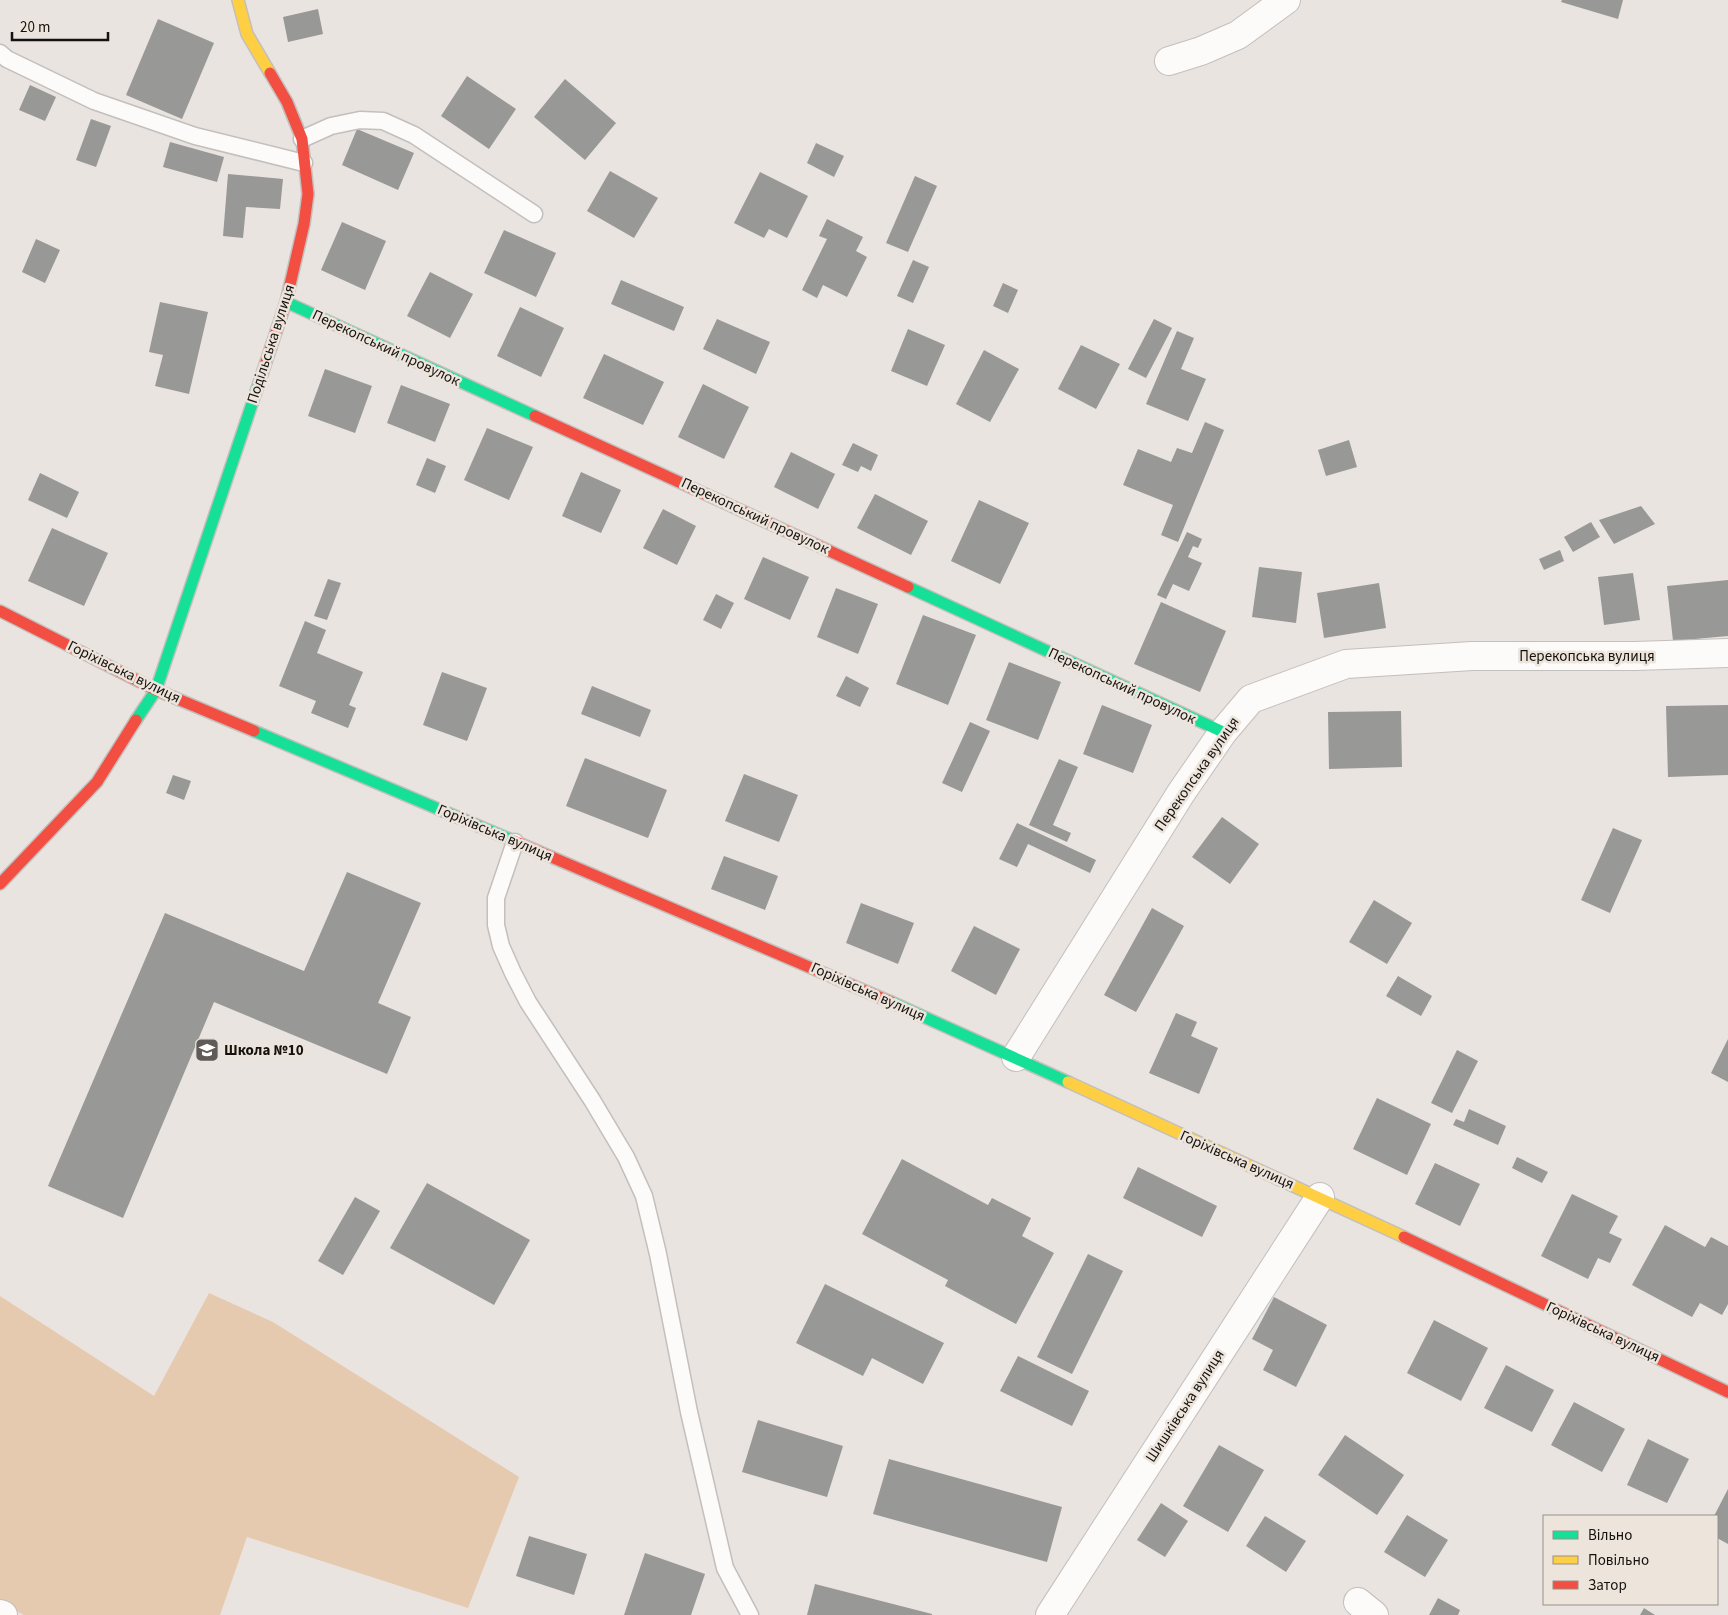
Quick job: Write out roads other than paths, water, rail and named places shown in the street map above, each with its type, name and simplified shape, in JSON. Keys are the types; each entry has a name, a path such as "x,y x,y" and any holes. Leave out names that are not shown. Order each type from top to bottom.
{"street":[{"name":"Подільська вулиця","path":"0,884 97,782 156,690 286,302 304,224 308,194 302,140 287,102 247,34 238,0"},
{"path":"1170,61 1201,52 1238,35 1286,0"},
{"name":"Перекопський провулок","path":"286,302 1223,732"},
{"name":"Горіхівська вулиця","path":"0,611 156,690 811,967 1016,1057 1162,1126 1320,1197 1728,1392"},
{"name":"Перекопська вулиця","path":"1016,1057 1181,793 1223,732 1251,699 1346,664 1472,656 1635,656 1728,653"},
{"name":"Шишківська вулиця","path":"1050,1615 1320,1197"}],"lane":[{"path":"0,53 8,59 94,101 195,136 304,163"},
{"path":"302,140 331,126 360,120 383,121 414,135 534,214"},
{"path":"515,842 496,898 496,925 501,946 528,1002 592,1100 626,1157 644,1196 658,1254 689,1412 725,1568 750,1615"}],"place":[{"name":"Школа №10","path":"207,1050"}]}
